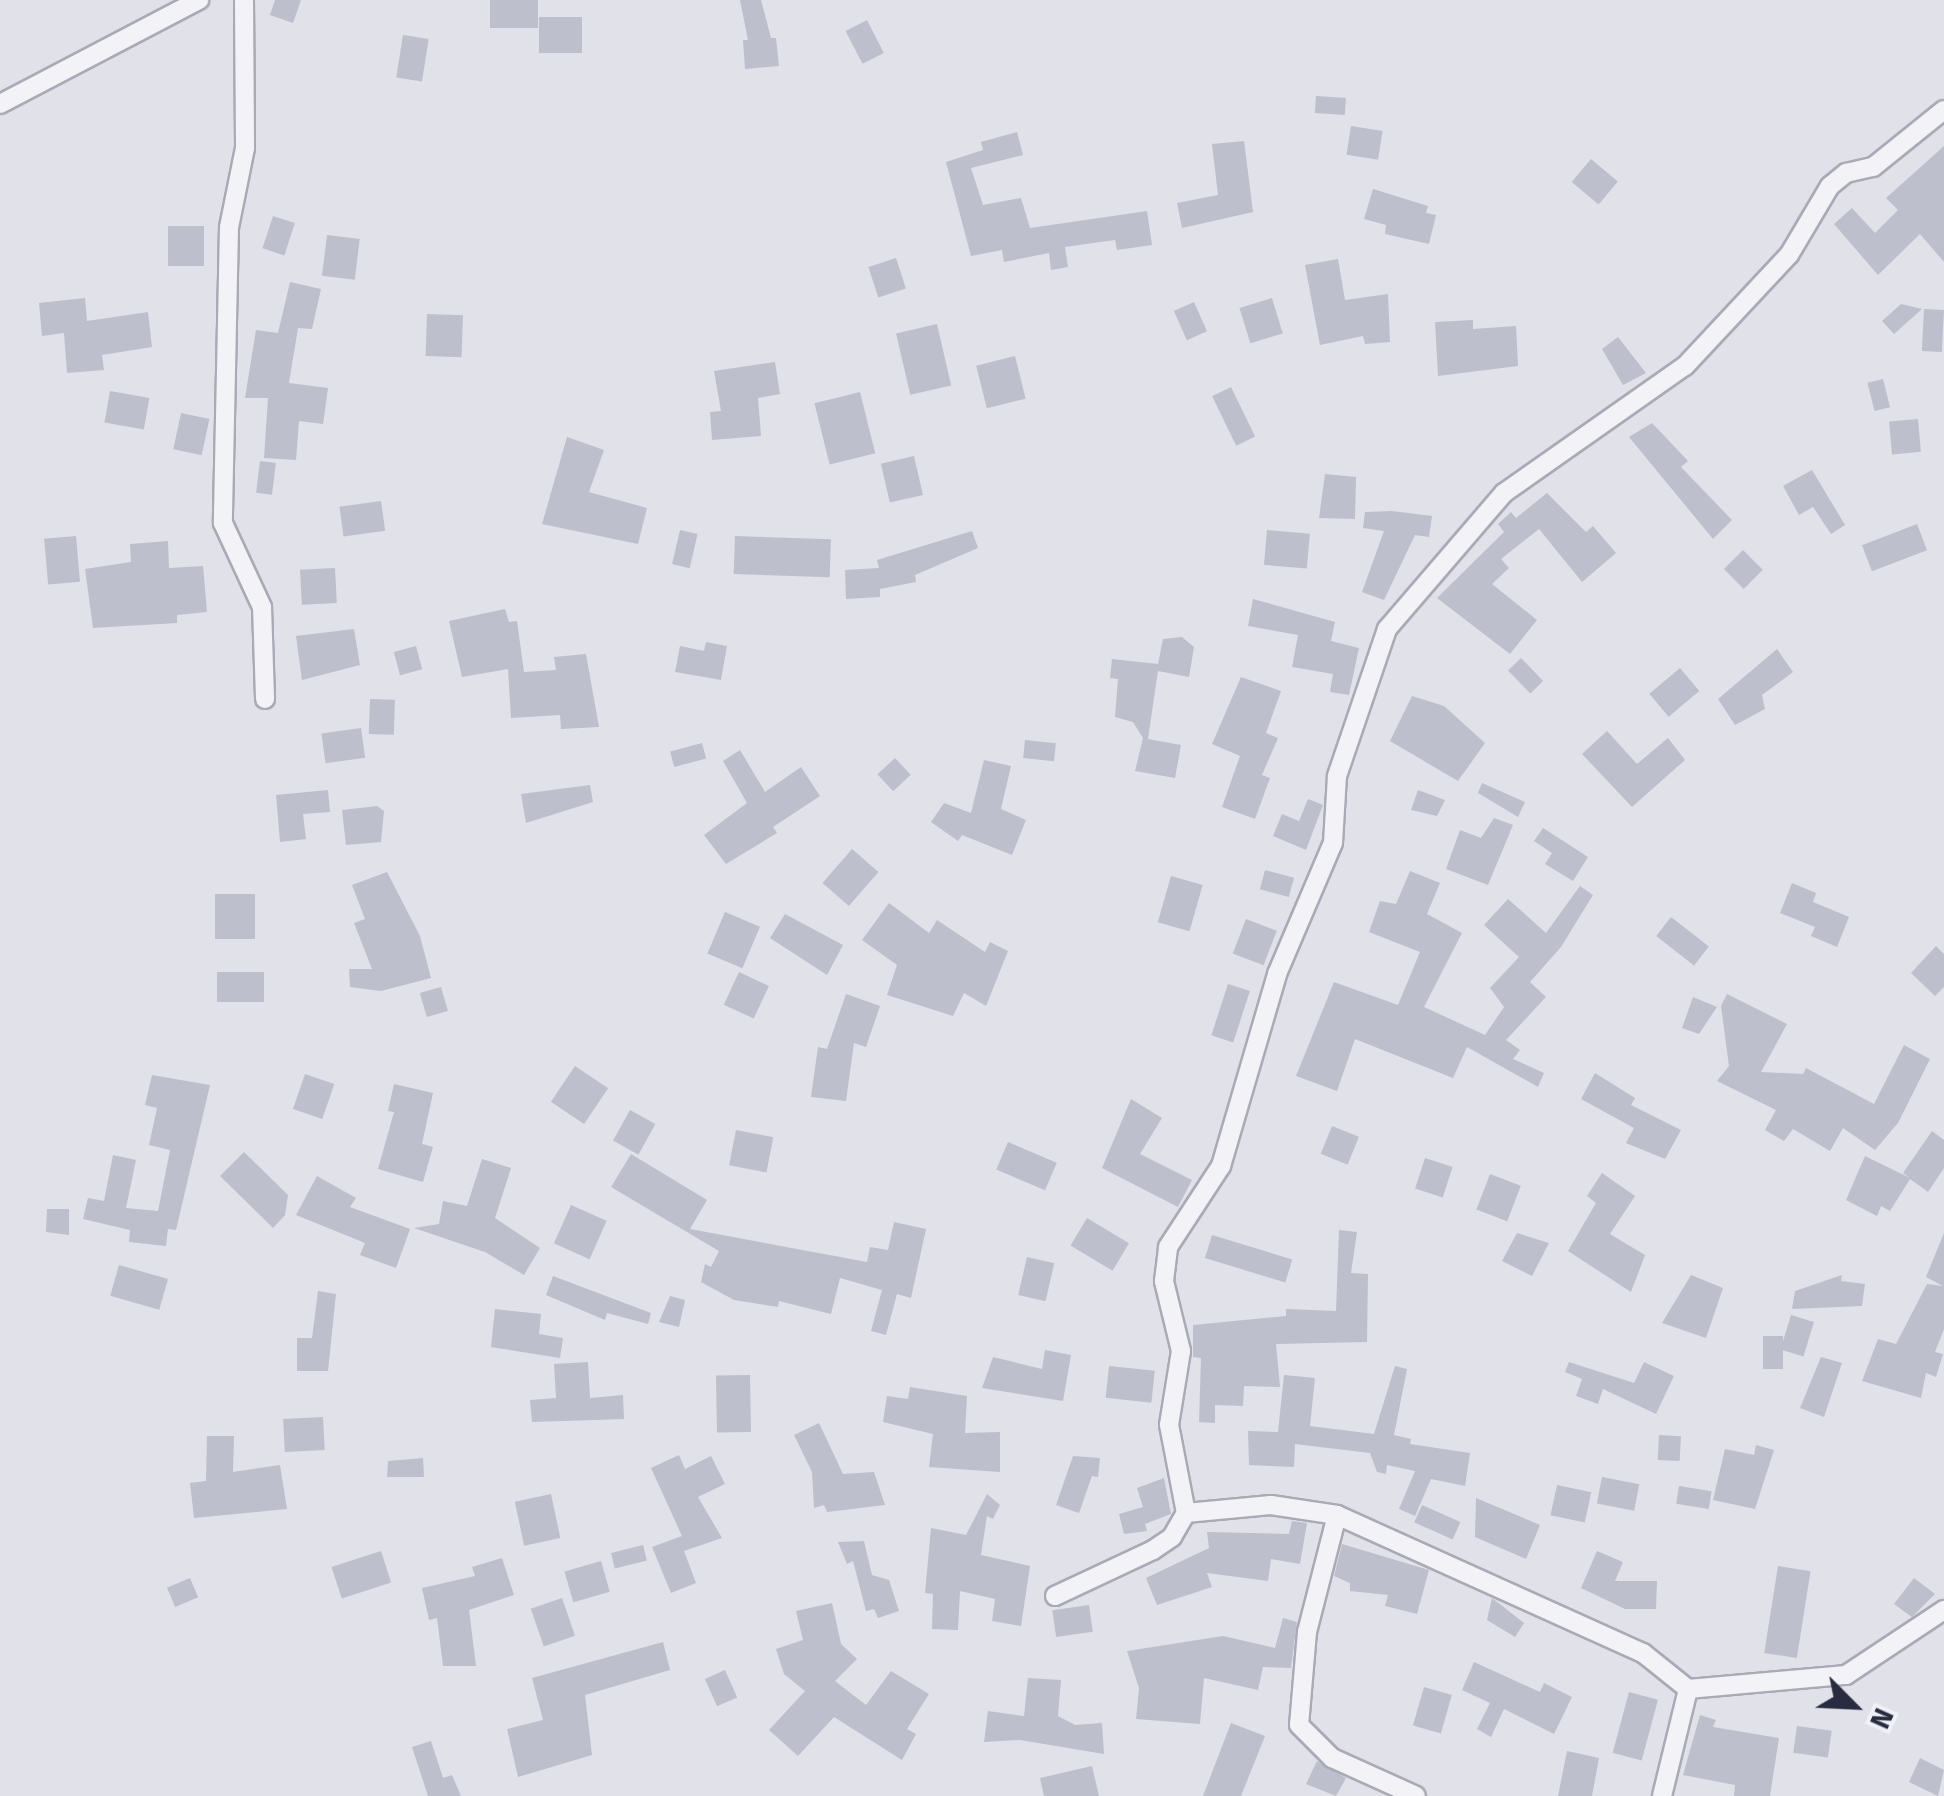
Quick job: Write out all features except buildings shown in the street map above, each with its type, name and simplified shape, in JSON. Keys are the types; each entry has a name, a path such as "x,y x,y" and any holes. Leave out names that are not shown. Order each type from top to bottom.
{"street":[{"path":"0,104 199,0"},
{"path":"244,0 245,148 230,227 224,523 262,607 266,700"},
{"path":"1055,1596 1152,1550 1172,1536 1186,1513 1168,1425 1181,1352 1164,1280 1168,1247 1220,1166 1277,974 1334,843 1336,776 1387,629 1504,493 1685,366 1789,254 1830,186 1846,173 1873,167 1944,110"},
{"path":"1186,1513 1272,1505 1337,1515 1643,1652 1688,1689 1846,1676 1944,1610"},
{"path":"1337,1515 1307,1632 1299,1724 1332,1758 1416,1796"},
{"path":"1662,1796 1688,1689"}]}
